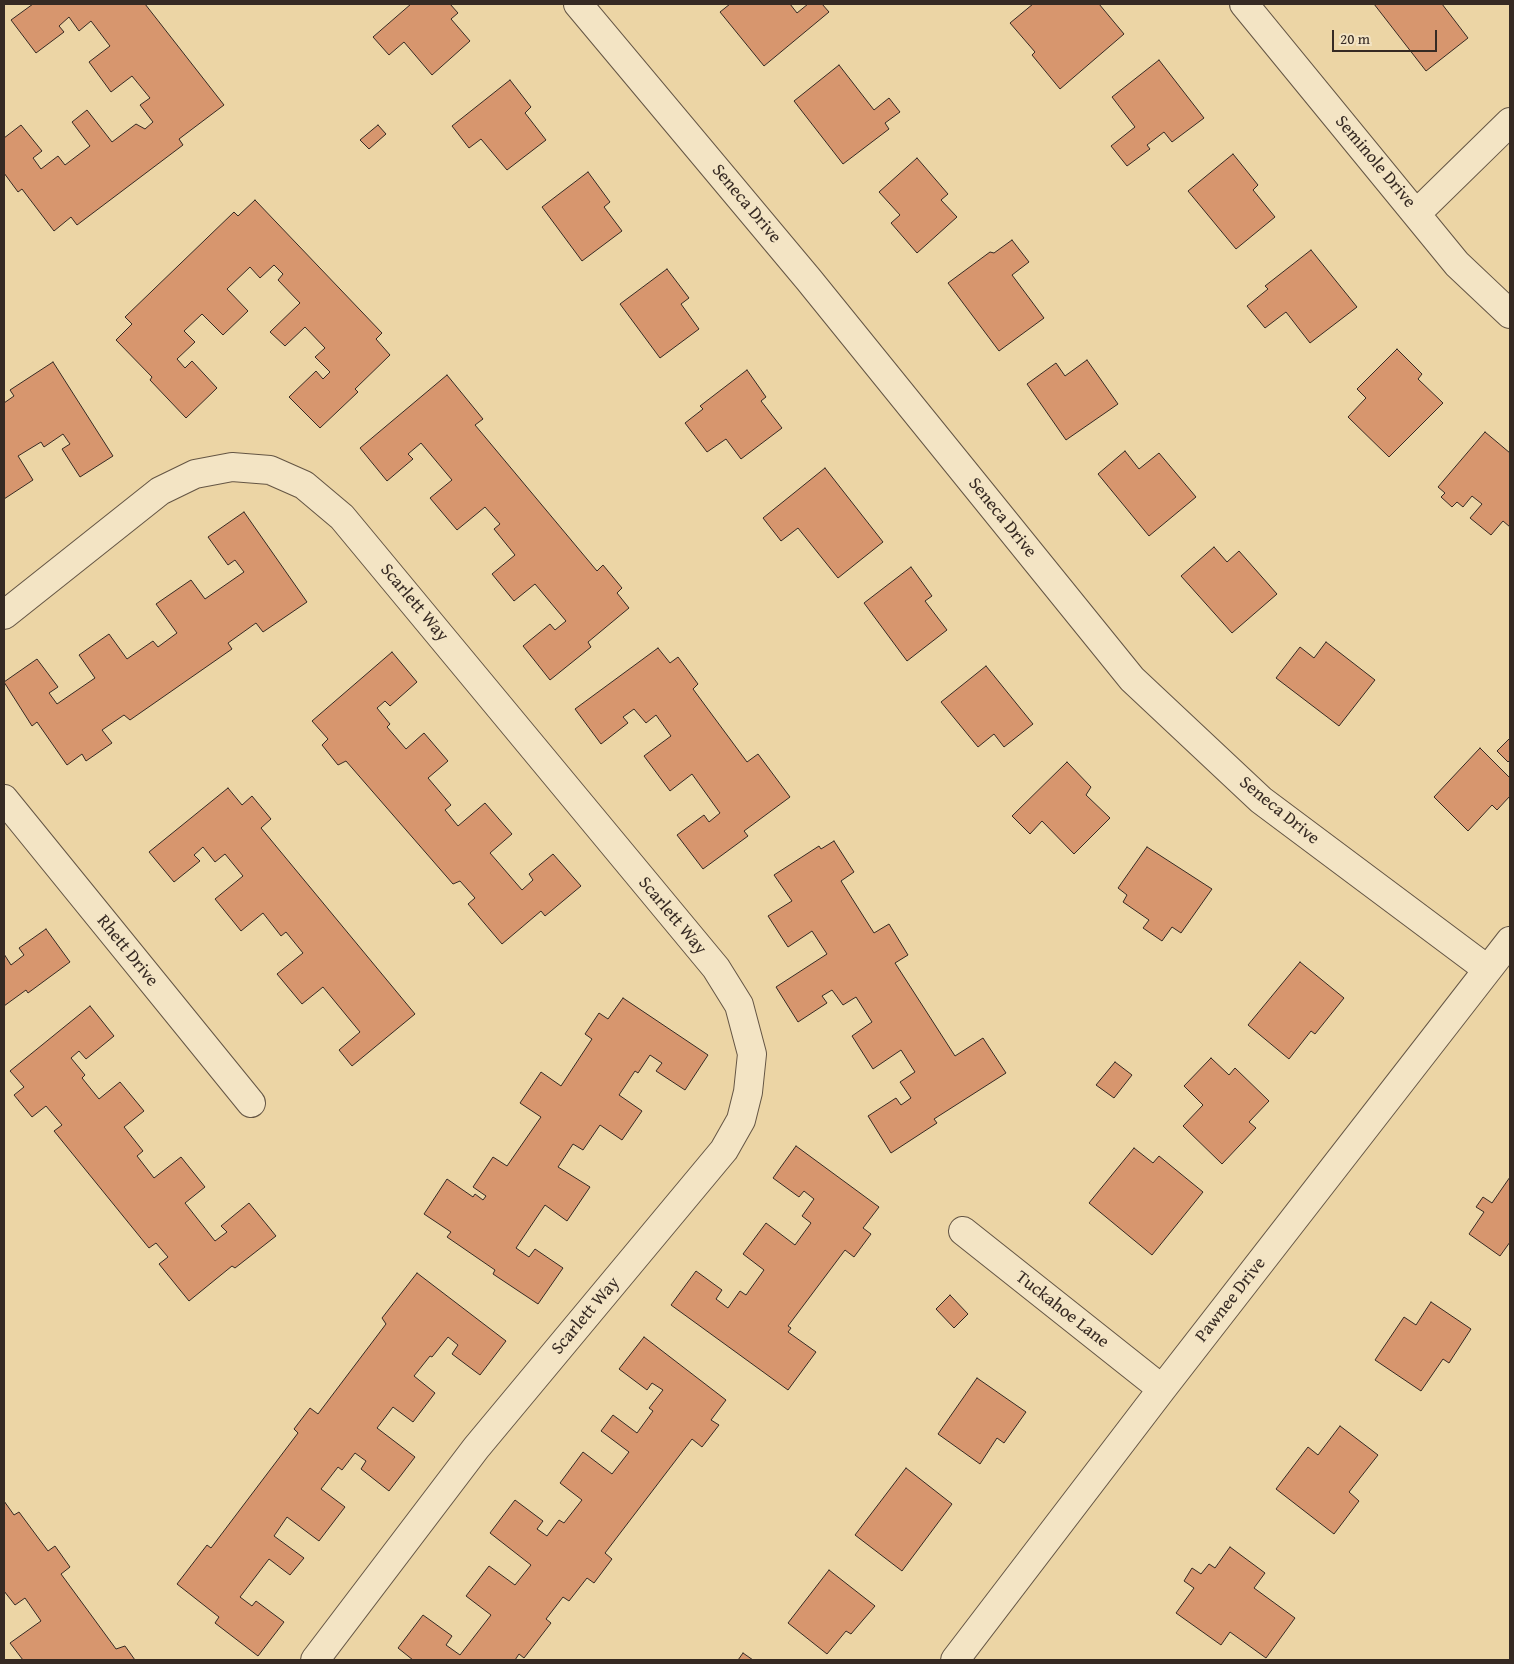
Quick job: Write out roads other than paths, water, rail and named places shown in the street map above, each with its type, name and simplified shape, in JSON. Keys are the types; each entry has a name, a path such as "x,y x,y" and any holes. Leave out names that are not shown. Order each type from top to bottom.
{"street":[{"name":"Seneca Drive","path":"578,4 809,280 1132,679 1261,800 1487,969"},
{"name":"Seminole Drive","path":"1244,4 1417,212 1457,264 1510,314"},
{"path":"1417,212 1510,122"},
{"name":"Scarlett Way","path":"4,615 160,491 195,474 232,467 270,470 304,485 342,517 716,968 739,1005 752,1054 748,1092 741,1120 724,1150 476,1448 315,1660"},
{"name":"Rhett Drive","path":"4,799 251,1103"},
{"name":"Pawnee Drive","path":"955,1660 1162,1389 1510,941"},
{"name":"Tuckahoe Lane","path":"962,1230 1162,1389"}]}
